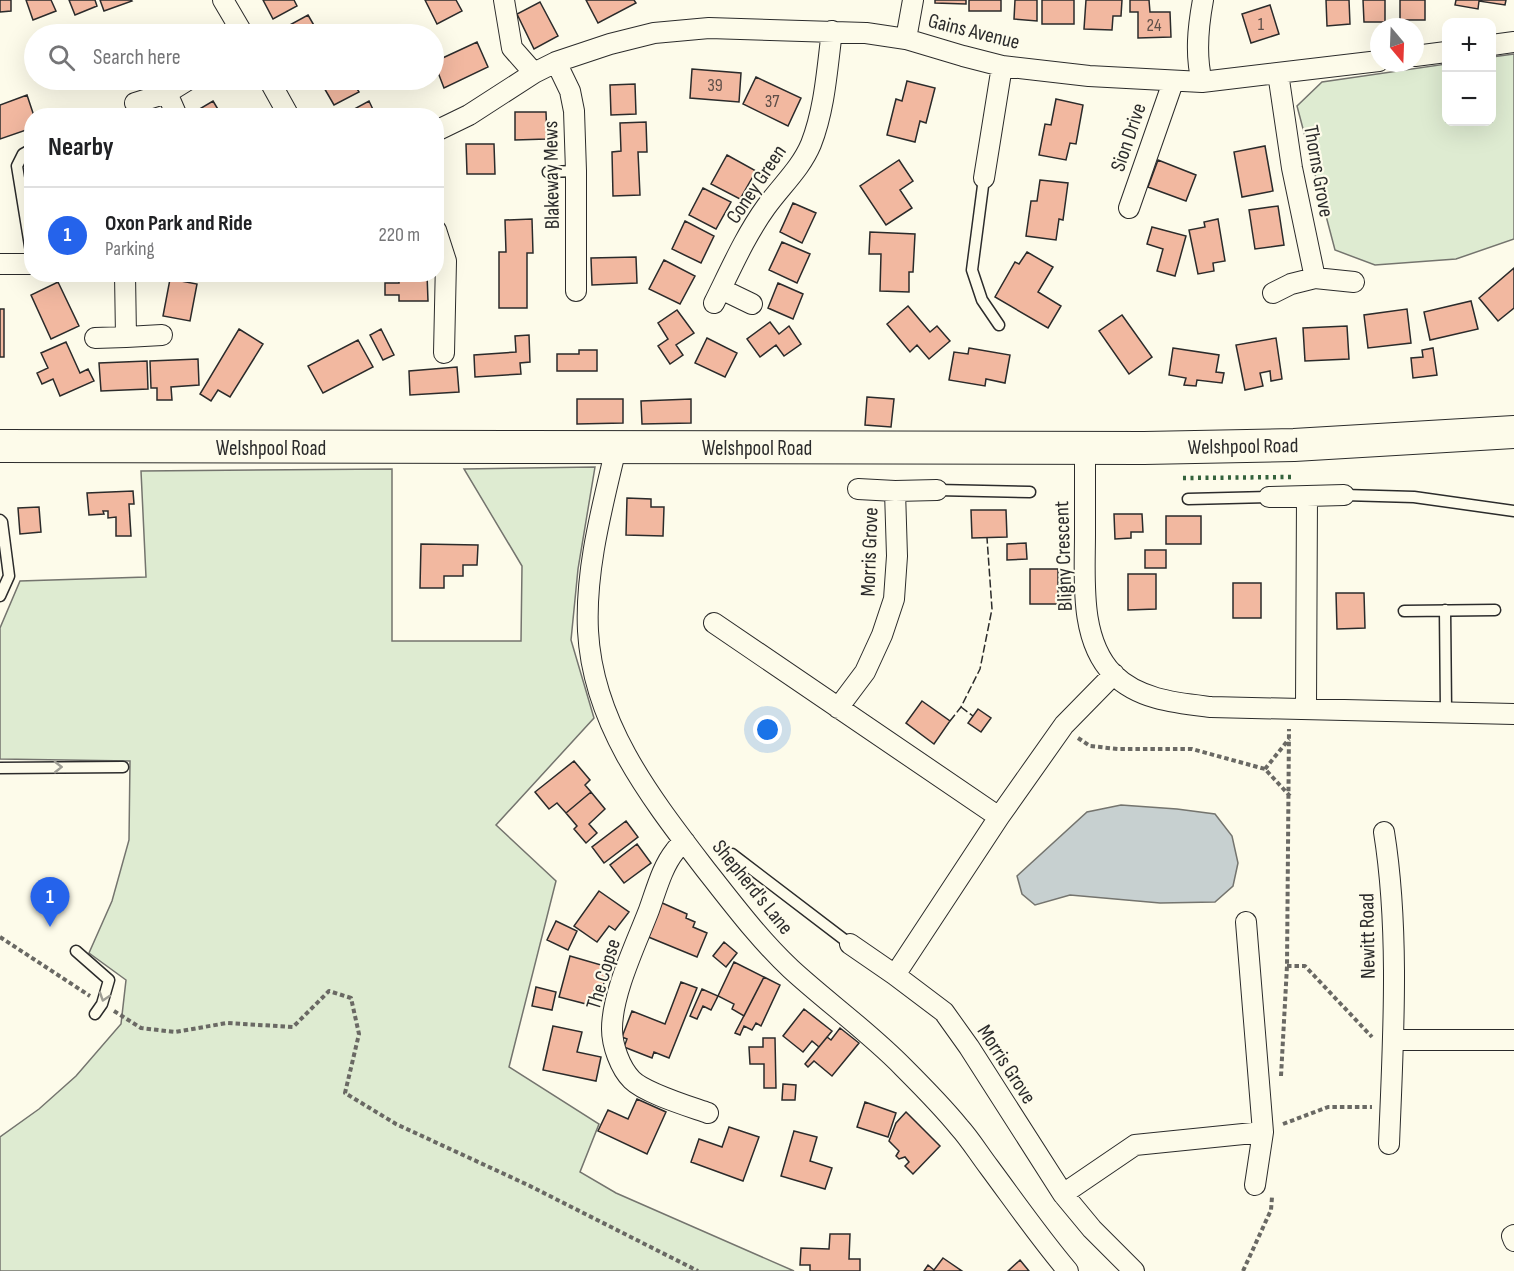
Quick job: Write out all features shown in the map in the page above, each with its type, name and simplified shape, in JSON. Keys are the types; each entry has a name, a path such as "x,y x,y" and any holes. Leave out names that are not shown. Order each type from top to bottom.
{"main road":[{"name":"Welshpool Road","path":"0,446 616,448 1294,445 1507,430"}],"street":[{"path":"223,0 237,24"},
{"path":"504,0 512,48 534,73"},
{"path":"906,39 913,0"},
{"path":"1202,82 1198,67 1198,26 1203,0"},
{"name":"Gains Avenue","path":"444,127 469,115 534,73 556,62 610,44 654,33 709,28 866,33 906,39 1002,66 1089,76 1173,82 1202,82 1370,62"},
{"name":"Coney Green","path":"752,304 718,296 760,216 794,174 811,145 820,115 832,31"},
{"path":"1496,44 1514,42"},
{"path":"1424,55 1442,53"},
{"name":"Blakeway Mews","path":"556,62 570,91 574,111 576,291"},
{"path":"984,178 1002,66"},
{"name":"Thorns Grove","path":"1278,73 1292,168 1315,278"},
{"name":"Sion Drive","path":"1129,208 1173,82"},
{"path":"135,103 172,90"},
{"path":"275,90 285,108"},
{"path":"167,93 174,108"},
{"path":"444,255 446,261 444,353"},
{"path":"0,264 24,264"},
{"path":"1273,293 1291,284 1315,278 1354,282"},
{"path":"125,282 126,337"},
{"path":"95,338 162,335"},
{"name":"Bligny Crescent","path":"1085,447 1086,602 1091,631 1101,656 1114,674 1146,694 1162,701 1211,707 1514,714"},
{"name":"Shepherd's Lane","path":"616,448 604,499 588,597 588,632 591,666 600,698 619,745 685,842 745,920 790,968 903,1066 960,1128 1048,1248 1068,1271"},
{"path":"858,489 937,490"},
{"name":"Morris Grove","path":"838,708 865,672 882,635 894,599 897,556 895,491"},
{"path":"1269,497 1344,495"},
{"path":"1298,708 1307,496"},
{"path":"714,623 999,817"},
{"path":"895,975 999,817 1064,725 1114,674"},
{"name":"Newitt Road","path":"1384,831 1390,869 1393,1040 1389,1143"},
{"name":"The Copse","path":"685,842 675,849 656,891 615,1004 612,1029 615,1047 622,1066 632,1080 644,1088 708,1113"},
{"path":"1246,922 1263,1132 1264,1185"},
{"name":"Morris Grove","path":"850,944 944,1012 1063,1194 1092,1229 1134,1271"},
{"path":"1393,1040 1514,1041"},
{"path":"1063,1194 1136,1145 1263,1132"}],"lane":[{"path":"24,153 17,166 24,209"},
{"path":"548,172 576,171"},
{"path":"984,178 972,270 982,300 999,325"},
{"path":"937,490 1030,492"},
{"path":"1344,495 1414,497 1514,511"},
{"path":"1188,499 1269,497"},
{"path":"0,520 9,576 0,596"},
{"path":"1445,610 1446,711"},
{"path":"1404,611 1495,610"},
{"path":"0,768 123,767"},
{"path":"732,854 850,944"},
{"path":"76,951 109,980 102,1004 95,1014"}],"path":[{"path":"1281,1080 1287,966 1290,738 1298,708"},
{"path":"1064,725 1089,746 1118,749 1192,749 1265,769 1290,797"},
{"path":"1265,769 1290,738"},
{"path":"0,937 141,1028 176,1032 227,1023 293,1027 329,991 351,998 359,1034 345,1093 396,1124 528,1185 698,1271"},
{"path":"1287,966 1305,966 1372,1038 1393,1040"},
{"path":"1279,1114 1279,1126 1328,1107 1390,1107"},
{"path":"1243,1271 1271,1210 1264,1185"}],"green space":[{"path":"1514,54 1514,239 1456,259 1375,265 1335,250 1297,106 1322,82 1391,72 1424,72 1424,67 1442,65 1442,126 1496,126 1496,56"},
{"path":"595,467 578,569 571,640 594,718 496,825 556,881 509,1067 599,1124 580,1172 616,1193 794,1271 0,1271 0,1137 39,1109 76,1076 121,1024 126,980 89,953 112,901 129,840 130,761 0,759 0,628 20,581 146,577 141,471 392,469 392,641 521,641 522,566 464,469"}],"shaded area":[{"path":"1121,805 1215,814 1232,836 1238,863 1233,886 1215,902 1160,903 1070,895 1035,905 1022,894 1017,876 1087,812"}],"building":[{"path":"0,0 11,0 11,11 0,12"},
{"path":"26,0 51,0 56,11 33,20"},
{"path":"69,0 95,0 97,6 75,15"},
{"path":"100,0 131,0 132,1 104,11"},
{"path":"263,0 294,0 297,6 273,19"},
{"path":"425,0 456,0 462,11 437,24"},
{"path":"586,0 634,0 636,3 598,23"},
{"path":"935,0 966,0 966,4 935,3"},
{"path":"969,0 1001,0 1001,11 969,11"},
{"path":"1015,0 1037,0 1037,21 1014,19"},
{"path":"1042,0 1074,0 1074,24 1042,24"},
{"path":"1086,0 1122,0 1121,16 1113,16 1112,30 1084,29"},
{"path":"1130,0 1149,0 1150,12 1170,12 1171,37 1138,38 1138,12 1130,12"},
{"path":"1326,0 1349,0 1350,24 1327,26"},
{"path":"1363,0 1385,0 1385,18 1370,18 1370,22 1364,22"},
{"path":"1400,0 1425,0 1425,20 1424,18 1400,18"},
{"path":"1456,0 1506,0 1505,5 1479,1 1478,9 1455,5"},
{"path":"540,2 558,36 534,49 517,14"},
{"path":"1270,5 1279,34 1251,43 1242,14"},
{"path":"308,15 313,24 292,24"},
{"path":"477,42 488,67 444,88 444,57"},
{"path":"692,69 741,73 739,102 690,98"},
{"path":"756,77 801,98 788,126 743,104"},
{"path":"907,81 935,88 926,123 920,121 915,142 887,135 896,99 902,101"},
{"path":"635,84 636,114 611,115 610,85"},
{"path":"325,90 358,90 359,92 334,105"},
{"path":"27,95 31,108 24,108 24,131 0,139 0,105"},
{"path":"1056,99 1083,105 1076,144 1070,143 1066,160 1039,155 1045,124 1051,125"},
{"path":"213,101 217,108 201,108"},
{"path":"369,101 372,108 356,108"},
{"path":"515,112 546,112 547,139 515,140"},
{"path":"646,122 647,152 638,152 640,195 613,196 612,152 621,151 620,123"},
{"path":"466,144 494,144 495,174 467,174"},
{"path":"1265,146 1273,191 1242,197 1234,152"},
{"path":"727,155 756,171 740,199 711,184"},
{"path":"899,160 913,181 900,190 912,208 886,225 860,186"},
{"path":"1158,160 1196,175 1186,201 1148,187"},
{"path":"1040,180 1068,183 1063,220 1059,219 1056,240 1026,236 1031,201 1037,201"},
{"path":"703,188 731,202 716,229 689,215"},
{"path":"793,203 816,213 802,243 780,232"},
{"path":"1278,206 1284,245 1255,249 1249,210"},
{"path":"532,219 533,253 527,253 527,308 499,308 499,252 506,252 505,220"},
{"path":"1218,219 1225,261 1213,263 1214,271 1198,274 1189,230 1205,227 1204,222"},
{"path":"685,221 714,236 701,263 672,249"},
{"path":"1152,227 1186,236 1175,276 1157,271 1163,249 1147,244"},
{"path":"870,232 915,234 913,272 909,272 909,292 880,291 881,254 869,254"},
{"path":"782,242 810,254 797,283 769,270"},
{"path":"1027,252 1053,267 1038,292 1061,306 1048,328 995,297 1015,262 1019,264"},
{"path":"636,257 637,283 592,285 591,258"},
{"path":"664,260 695,276 680,304 649,289"},
{"path":"1514,268 1514,308 1498,321 1479,298"},
{"path":"58,282 79,326 51,339 31,295"},
{"path":"169,282 197,284 190,321 163,316"},
{"path":"427,282 428,301 399,301 399,295 385,295 385,283"},
{"path":"778,283 803,294 793,319 768,308"},
{"path":"1471,301 1478,329 1430,340 1424,312"},
{"path":"908,306 930,332 937,326 950,341 929,359 917,345 910,352 887,324"},
{"path":"0,309 4,309 4,357 0,357"},
{"path":"1407,309 1411,343 1368,348 1364,315"},
{"path":"677,310 694,333 676,345 683,355 670,364 658,346 668,339 658,323"},
{"path":"1122,315 1152,357 1129,374 1099,331"},
{"path":"770,322 779,334 789,326 801,344 784,356 776,345 760,357 747,339"},
{"path":"1347,326 1349,359 1305,361 1303,328"},
{"path":"239,329 263,344 230,397 218,390 211,401 200,394"},
{"path":"381,329 394,355 383,360 370,335"},
{"path":"529,335 530,362 520,363 521,374 475,377 474,355 516,352 515,336"},
{"path":"707,338 737,353 725,377 695,363"},
{"path":"1276,338 1282,379 1271,381 1270,371 1260,373 1263,386 1245,390 1236,345"},
{"path":"358,340 373,367 323,393 308,366"},
{"path":"66,342 80,373 88,369 94,381 60,396 53,379 42,384 37,373 48,368 41,353"},
{"path":"969,348 1010,355 1005,383 986,379 985,386 949,380 954,352 968,354"},
{"path":"1173,348 1219,355 1216,372 1224,373 1222,383 1197,380 1196,386 1184,385 1186,378 1169,375"},
{"path":"1433,348 1437,375 1413,378 1411,358 1423,357 1422,350"},
{"path":"579,350 597,350 597,371 557,371 557,354 579,354"},
{"path":"198,359 199,385 171,387 172,400 157,400 157,388 151,388 150,361"},
{"path":"147,361 148,389 101,391 99,363"},
{"path":"457,367 459,392 410,395 409,371"},
{"path":"867,397 894,399 891,427 865,425"},
{"path":"577,399 623,399 623,423 577,424"},
{"path":"691,399 691,423 642,424 641,401"},
{"path":"133,491 134,504 129,504 131,536 116,536 116,517 108,518 108,511 103,511 104,514 89,515 87,493"},
{"path":"627,498 651,499 651,507 664,507 663,536 626,535"},
{"path":"39,507 41,532 20,534 18,508"},
{"path":"971,510 1006,510 1007,537 972,538"},
{"path":"1114,514 1142,514 1143,532 1131,532 1131,538 1115,539"},
{"path":"1166,516 1201,516 1201,544 1166,544"},
{"path":"1026,543 1027,559 1007,560 1007,544"},
{"path":"421,544 478,545 477,565 463,565 463,576 444,576 444,588 420,588"},
{"path":"1145,550 1166,550 1166,568 1145,568"},
{"path":"1030,569 1058,569 1058,604 1030,604"},
{"path":"1128,574 1156,574 1156,609 1128,610"},
{"path":"1233,583 1261,583 1261,618 1233,618"},
{"path":"1336,593 1364,593 1365,628 1337,629"},
{"path":"922,701 950,721 934,744 906,723"},
{"path":"978,709 991,718 981,732 968,723"},
{"path":"574,761 590,780 585,785 591,792 566,813 557,803 549,809 535,792"},
{"path":"591,792 605,809 589,824 597,833 586,843 574,829 577,826 566,813"},
{"path":"626,821 638,837 604,863 592,847"},
{"path":"637,844 651,863 624,883 610,865"},
{"path":"599,891 629,912 615,930 609,926 597,942 574,926"},
{"path":"660,902 687,914 686,918 695,922 693,927 707,933 697,957 646,936"},
{"path":"556,921 577,931 568,950 547,940"},
{"path":"724,942 737,953 726,967 713,956"},
{"path":"570,956 608,967 602,990 595,988 590,1005 559,997"},
{"path":"734,962 764,977 744,1016 732,1009 734,1004 718,996"},
{"path":"764,977 780,985 761,1026 756,1023 752,1030 744,1026 740,1035 735,1033"},
{"path":"681,982 697,988 669,1058 654,1052 652,1058 624,1047 627,1039 622,1037 632,1011 665,1024"},
{"path":"536,987 556,992 552,1010 532,1006"},
{"path":"702,989 718,996 711,1010 703,1006 697,1019 690,1016"},
{"path":"804,1009 832,1031 819,1047 812,1041 803,1052 783,1036"},
{"path":"553,1026 582,1032 577,1052 601,1057 596,1081 543,1070"},
{"path":"840,1028 859,1043 832,1076 814,1061 808,1067 805,1064 827,1037 831,1040"},
{"path":"763,1038 775,1038 776,1088 764,1088 764,1064 750,1064 749,1047 763,1047"},
{"path":"783,1084 796,1085 795,1100 782,1100"},
{"path":"637,1099 666,1112 647,1154 598,1131 608,1110 628,1119"},
{"path":"865,1102 896,1113 888,1137 857,1127"},
{"path":"906,1112 940,1146 913,1174 905,1166 909,1162 905,1157 899,1159 896,1156 899,1151 889,1141 896,1123"},
{"path":"729,1127 759,1137 743,1181 691,1162 699,1139 722,1147"},
{"path":"794,1131 817,1137 810,1161 832,1168 825,1189 781,1176"},
{"path":"830,1234 850,1234 849,1259 860,1259 860,1271 810,1271 810,1265 800,1265 801,1248 829,1249"},
{"path":"943,1258 962,1271 924,1271 928,1265 934,1270"},
{"path":"1020,1260 1029,1271 1008,1271"}],"hedge":[{"path":"1183,478 1292,477"}],"fence":[{"path":"950,721 961,707 980,669 992,609 987,538"},
{"path":"961,707 973,716"}],"place":[{"name":"Oxon Park and Ride","path":"50,927"}]}
